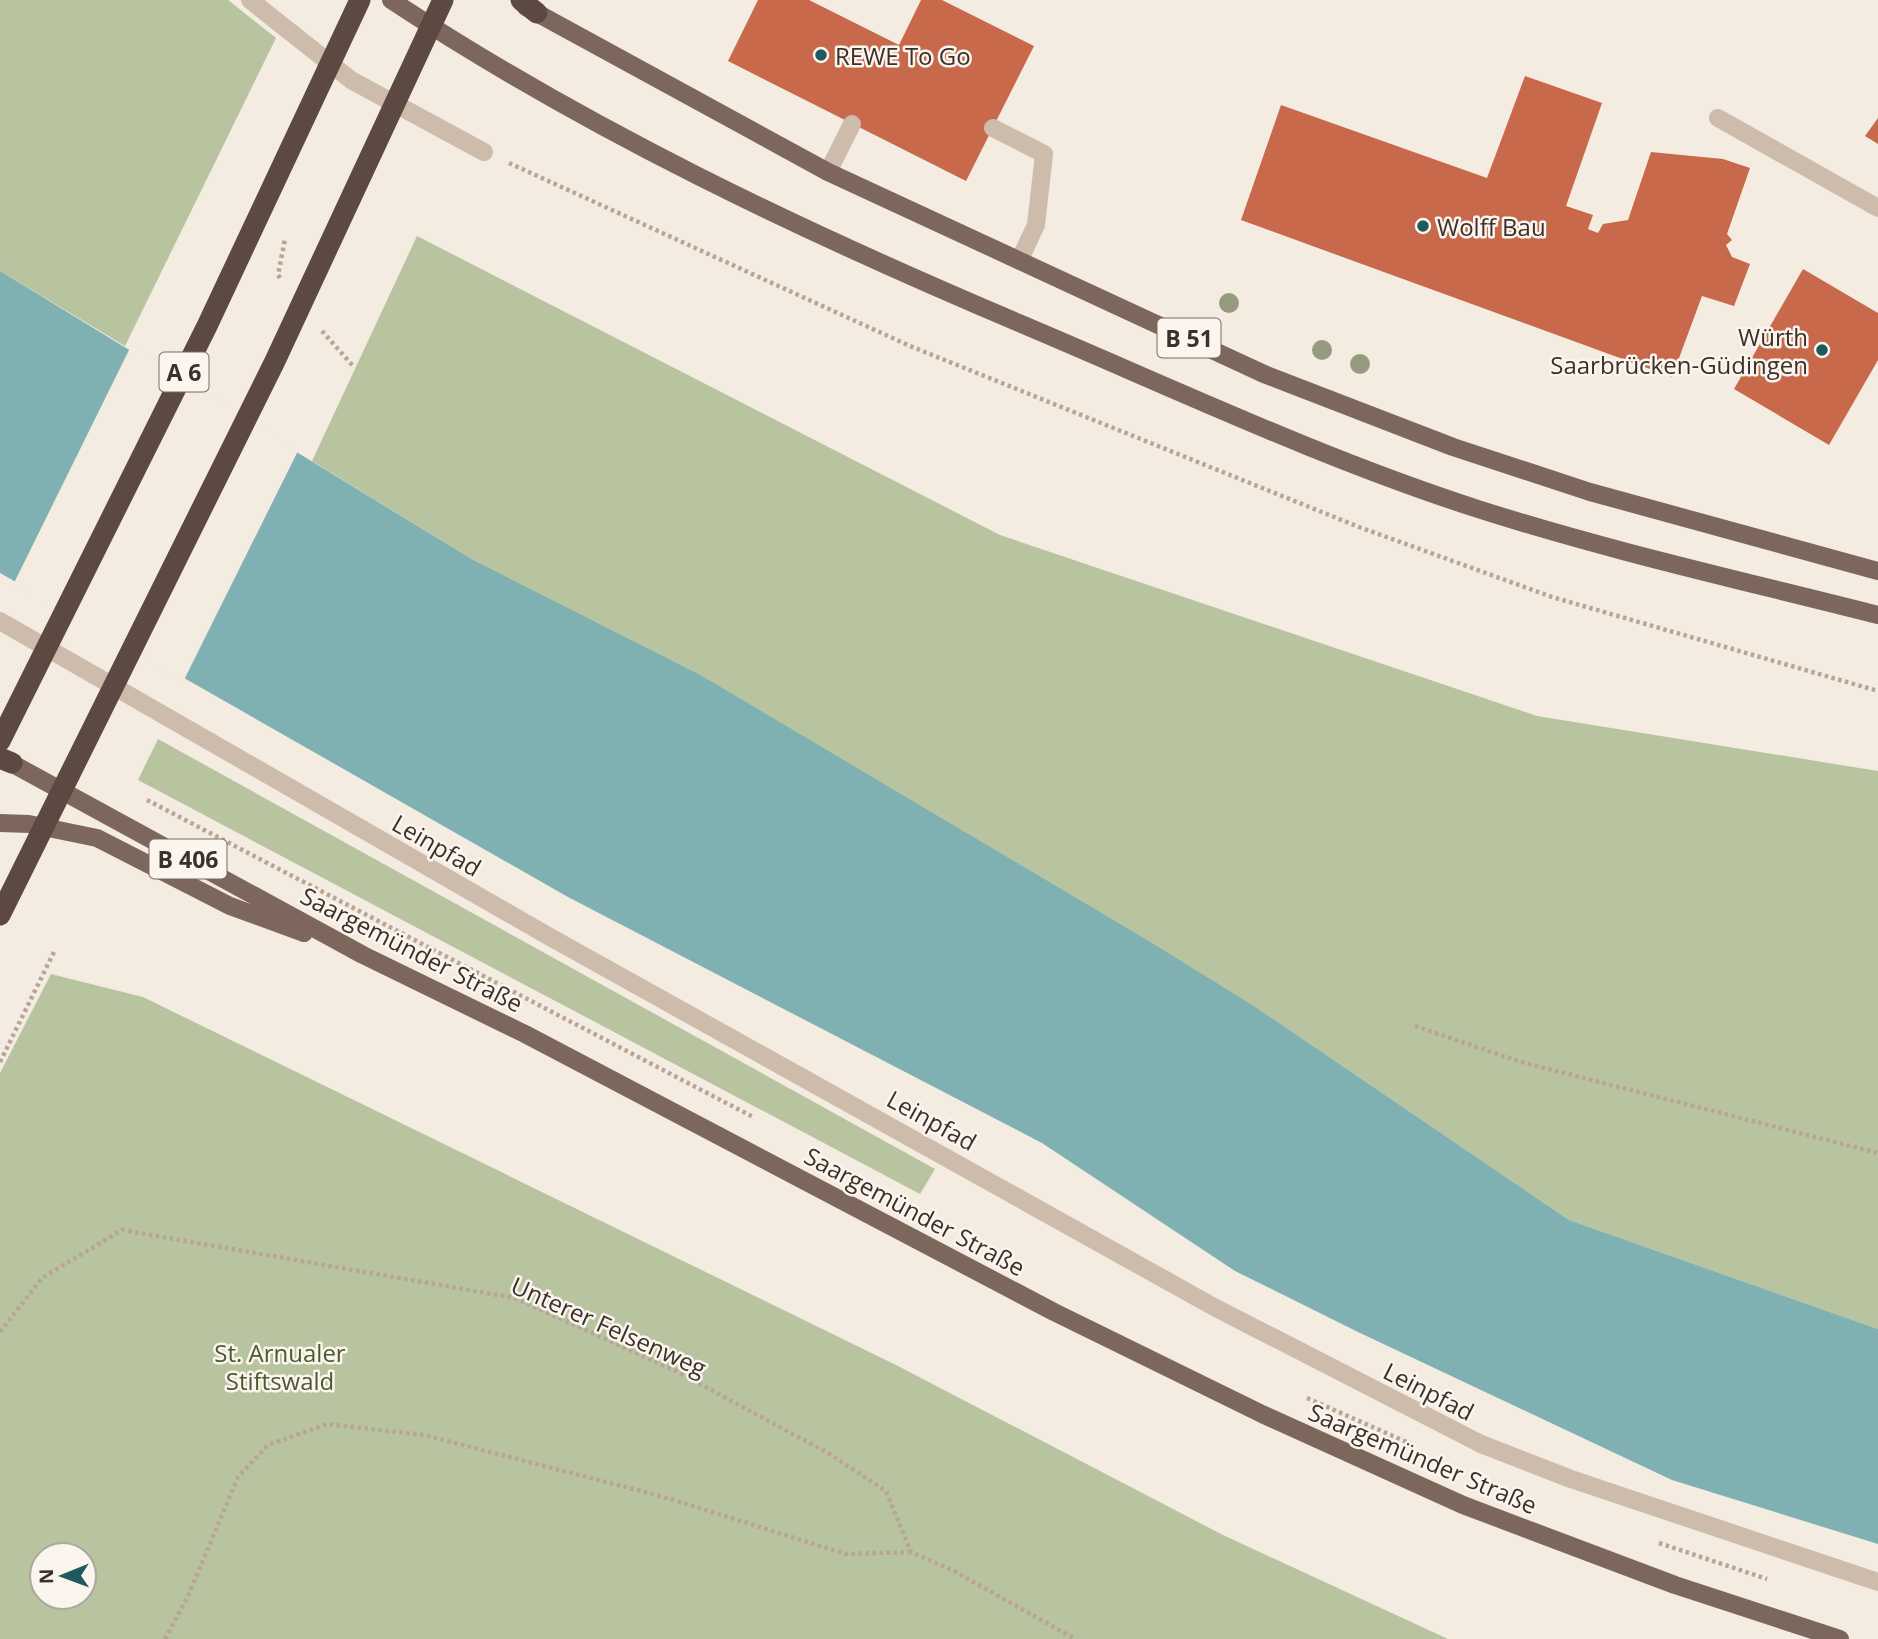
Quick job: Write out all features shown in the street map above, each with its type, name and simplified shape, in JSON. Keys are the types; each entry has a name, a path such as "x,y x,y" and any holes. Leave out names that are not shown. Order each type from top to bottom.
{"highway":[{"name":"A 6","path":"0,741 207,326 360,0"},
{"path":"0,915 275,361 443,0"}],"main road":[{"name":"B 51","path":"391,0 520,80 690,173 803,229 1233,417 1476,509 1624,551 1878,615"},
{"name":"B 51","path":"514,0 828,172 1264,374 1453,447 1590,492 1878,571"},
{"name":"Saargemünder Straße","path":"4,759 363,956 525,1034 1042,1305 1262,1414 1463,1505 1675,1585 1840,1639"},
{"path":"0,823 29,824 97,838 230,906 363,956"}],"lane":[{"path":"250,0 351,80 484,152"},
{"path":"1718,118 1878,208"},
{"path":"828,172 852,124"},
{"path":"993,128 1044,154 1036,225 1020,259"},
{"name":"Leinpfad","path":"0,621 562,944 1214,1307 1324,1365 1481,1444 1584,1483 1878,1582"}],"path":[{"path":"484,152 910,345 1359,527 1552,597 1878,691"},
{"path":"145,799 764,1123"},
{"path":"0,1062 54,952"},
{"path":"1415,1026 1521,1062 1878,1153"},
{"name":"Unterer Felsenweg","path":"0,1332 42,1278 122,1230 515,1298 676,1370 828,1453 886,1491 911,1552"},
{"path":"1298,1395 1424,1450"},
{"path":"165,1639 188,1596 237,1477 268,1445 327,1424 437,1438 664,1497 846,1554 911,1552 954,1571 1075,1639"},
{"path":"1647,1538 1774,1582"}],"green space":[{"path":"0,0 228,0 276,38 125,346 0,271"},
{"path":"417,236 1000,535 1537,716 1878,771 1878,1329 1569,1220 1260,1010 475,561 312,461"},
{"path":"158,739 935,1169 920,1194 138,780"},
{"name":"St. Arnualer Stiftswald","path":"51,974 143,997 898,1366 1223,1535 1448,1639 0,1639 0,1073"}],"water":[{"path":"0,271 475,561 702,676 1152,943 1260,1010 1569,1220 1878,1329 1878,1544 1672,1480 1235,1271 1042,1143 568,897 0,573"}],"pier":[{"path":"131,346 299,449 183,682 13,585"}],"building":[{"path":"758,0 809,0 899,45 921,0 942,0 1034,46 966,181 728,61"},
{"name":"Wolff Bau","path":"1525,76 1602,103 1566,206 1593,215 1588,229 1598,233 1603,224 1628,220 1651,152 1723,159 1750,168 1727,234 1732,240 1726,245 1732,257 1750,264 1734,306 1702,296 1672,377 1241,220 1281,105 1487,178"},
{"path":"1878,118 1878,144 1865,136"},
{"path":"1803,269 1878,313 1878,360 1829,445 1734,389"}],"place":[{"name":"REWE To Go","path":"821,55"},
{"name":"Wolff Bau","path":"1423,226"},
{"name":"Würth Saarbrücken-Güdingen","path":"1822,350"}]}
